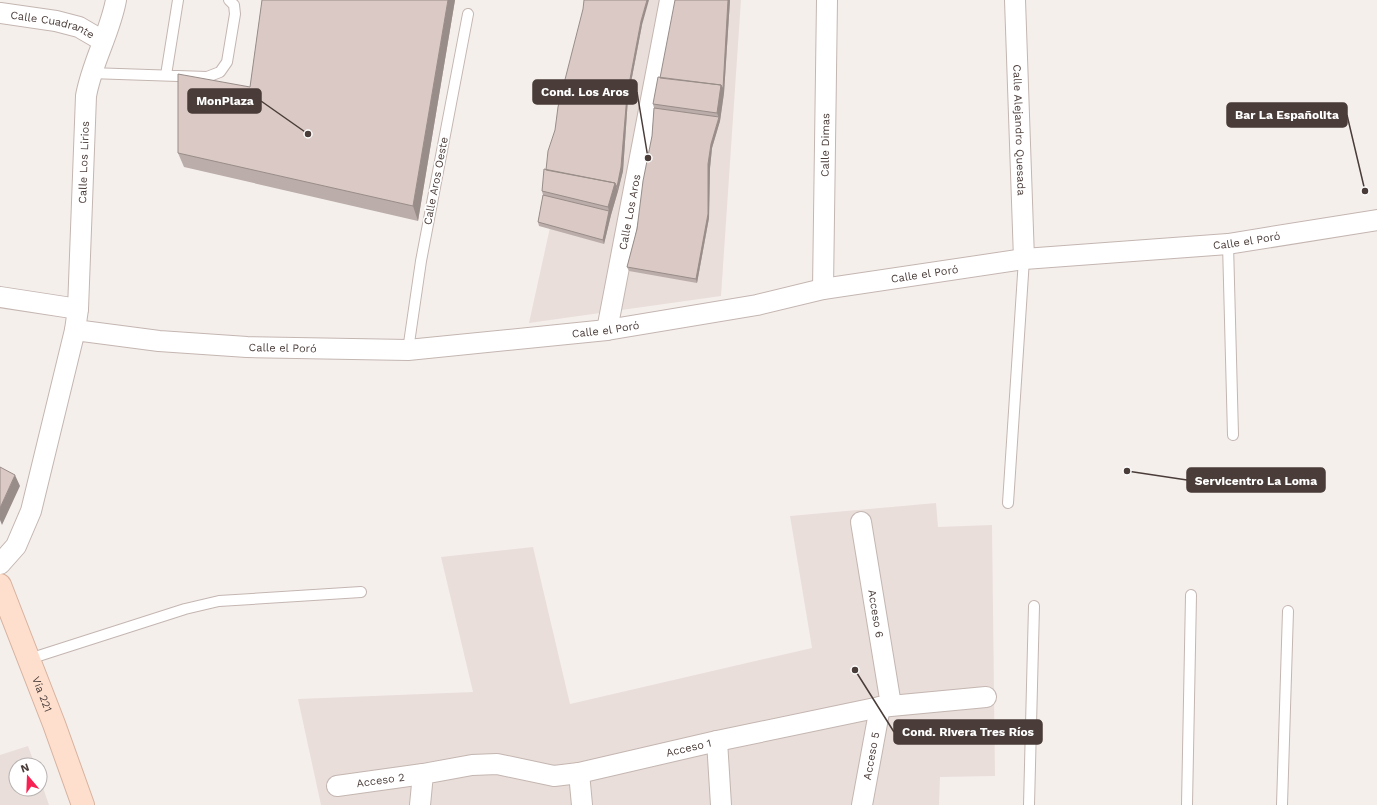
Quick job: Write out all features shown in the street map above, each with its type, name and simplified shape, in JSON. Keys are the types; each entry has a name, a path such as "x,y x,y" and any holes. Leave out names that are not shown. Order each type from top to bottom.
{"main road":[{"name":"Vía 221","path":"0,585 83,805"}],"street":[{"name":"Calle Los Lirios","path":"75,330 78,309 86,96 90,73 112,18 116,0"},
{"name":"Calle Los Aros","path":"607,330 670,0"},
{"name":"Calle Dimas","path":"823,289 827,0"},
{"name":"Calle Alejandro Quesada","path":"1015,0 1024,259"},
{"name":"Calle Cuadrante","path":"0,14 56,21 79,27 103,41"},
{"name":"Calle el Poró","path":"75,330 159,341 247,347 408,350 607,330 757,305 823,289 1024,259 1228,244 1377,220"},
{"path":"0,297 78,309"},
{"path":"0,564 16,546 31,510 75,330"},
{"name":"Acceso 6","path":"861,522 886,706"},
{"name":"Acceso 1","path":"423,774 472,766 496,764 554,776 579,773 716,741 886,706 986,697"},
{"name":"Acceso 5","path":"862,805 886,706"},
{"path":"716,741 721,805"},
{"path":"579,773 582,805"},
{"path":"420,805 423,774"},
{"name":"Acceso 2","path":"338,786 423,774"}],"lane":[{"path":"166,74 178,0"},
{"path":"90,73 166,74 207,77 220,72 227,62 235,14 234,6 229,0"},
{"name":"Calle Aros Oeste","path":"408,350 421,261 468,14"},
{"path":"1228,244 1232,435"},
{"path":"1008,503 1024,259"},
{"path":"29,659 185,609 219,601 361,592"},
{"path":"1187,805 1191,595"},
{"path":"1029,805 1034,606"},
{"path":"1282,805 1288,611"}],"shaded area":[{"path":"600,0 741,0 721,296 529,323"},
{"path":"936,503 938,527 992,525 995,776 940,777 939,805 321,805 298,699 473,692 441,557 533,547 570,704 812,648 790,516"},
{"path":"28,746 32,757 8,757 8,797 46,797 49,805 0,805 0,755"}],"building":[{"path":"262,0 448,0 413,206 178,153 178,74 250,87"},
{"path":"584,0 647,0 641,21 627,95 621,167 617,187 615,183 546,170 548,151 555,130 558,107"},
{"path":"675,0 728,0 723,89 721,85 660,78"},
{"path":"658,77 721,85 717,113 653,104"},
{"path":"654,108 719,117 711,144 708,164 708,214 696,279 627,267 637,229 643,181 652,136"},
{"path":"544,169 615,183 608,207 542,191"},
{"path":"543,195 609,211 603,240 538,222"},
{"path":"0,467 15,475 0,508"}],"place":[{"name":"MonPlaza","path":"308,134"},
{"name":"Cond. Los Aros","path":"648,158"},
{"name":"Bar La Españolita","path":"1365,191"},
{"name":"Servicentro La Loma","path":"1127,471"},
{"name":"Cond. Rivera Tres Ríos","path":"855,670"}]}
